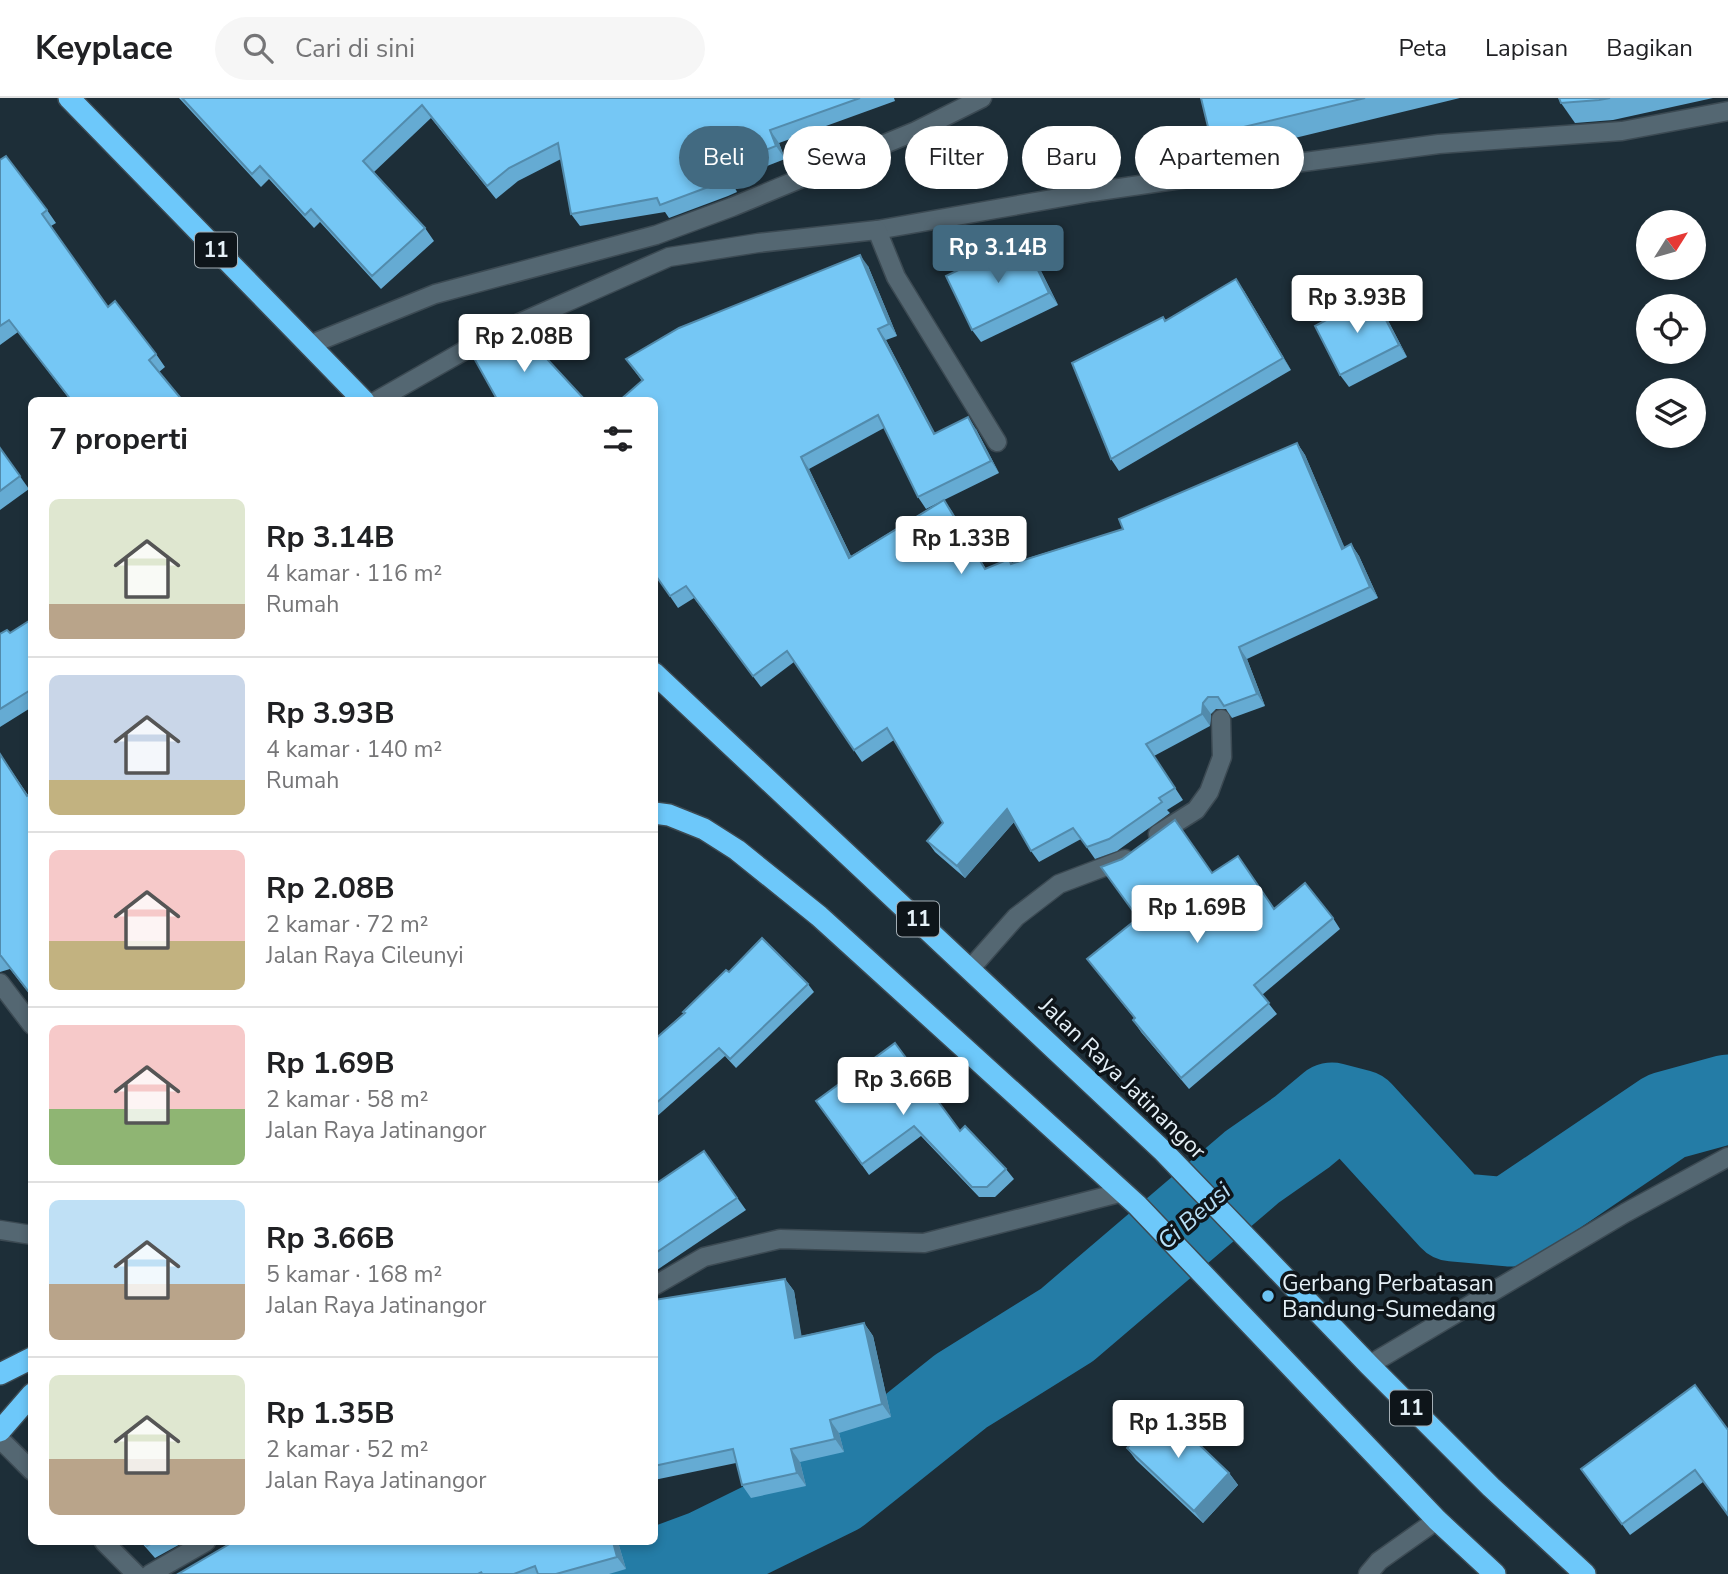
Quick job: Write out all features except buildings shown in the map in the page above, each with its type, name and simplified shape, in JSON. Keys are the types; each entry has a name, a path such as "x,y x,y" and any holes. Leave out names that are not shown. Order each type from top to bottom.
{"highway":[{"name":"11","path":"69,98 360,397"},
{"name":"Jalan Raya Jatinangor","path":"658,677 1162,1150 1369,1366 1491,1487 1585,1574"},
{"name":"11","path":"658,814 669,815 704,829 772,876 1130,1198 1437,1520 1495,1574"},
{"path":"0,1374 28,1360"},
{"path":"0,1431 28,1399"}],"street":[{"path":"309,345 435,294 656,235 732,208 916,131 982,98"},
{"path":"383,397 490,336 668,257 877,229 1092,192 1439,144 1622,131 1728,111"},
{"path":"877,229 896,277 997,442"},
{"path":"971,968 1016,917 1059,884 1123,860 1196,810 1209,792 1222,757 1222,719"},
{"path":"0,983 28,1020"},
{"path":"1369,1366 1625,1213 1728,1157"},
{"path":"658,1284 704,1257 780,1239 924,1243 1130,1198"},
{"path":"0,1230 28,1234"},
{"path":"0,1440 28,1467"},
{"path":"1368,1574 1379,1560 1437,1520"},
{"path":"107,1545 136,1574"},
{"path":"150,1574 201,1545"}],"waterway":[{"name":"Ci Beusi","path":"653,1574 707,1554 837,1490 961,1391 1067,1325 1252,1167 1332,1107 1359,1114 1453,1217 1509,1222 1666,1116 1728,1099"}],"place":[{"name":"Gerbang Perbatasan Bandung-Sumedang","path":"1268,1296"}]}
